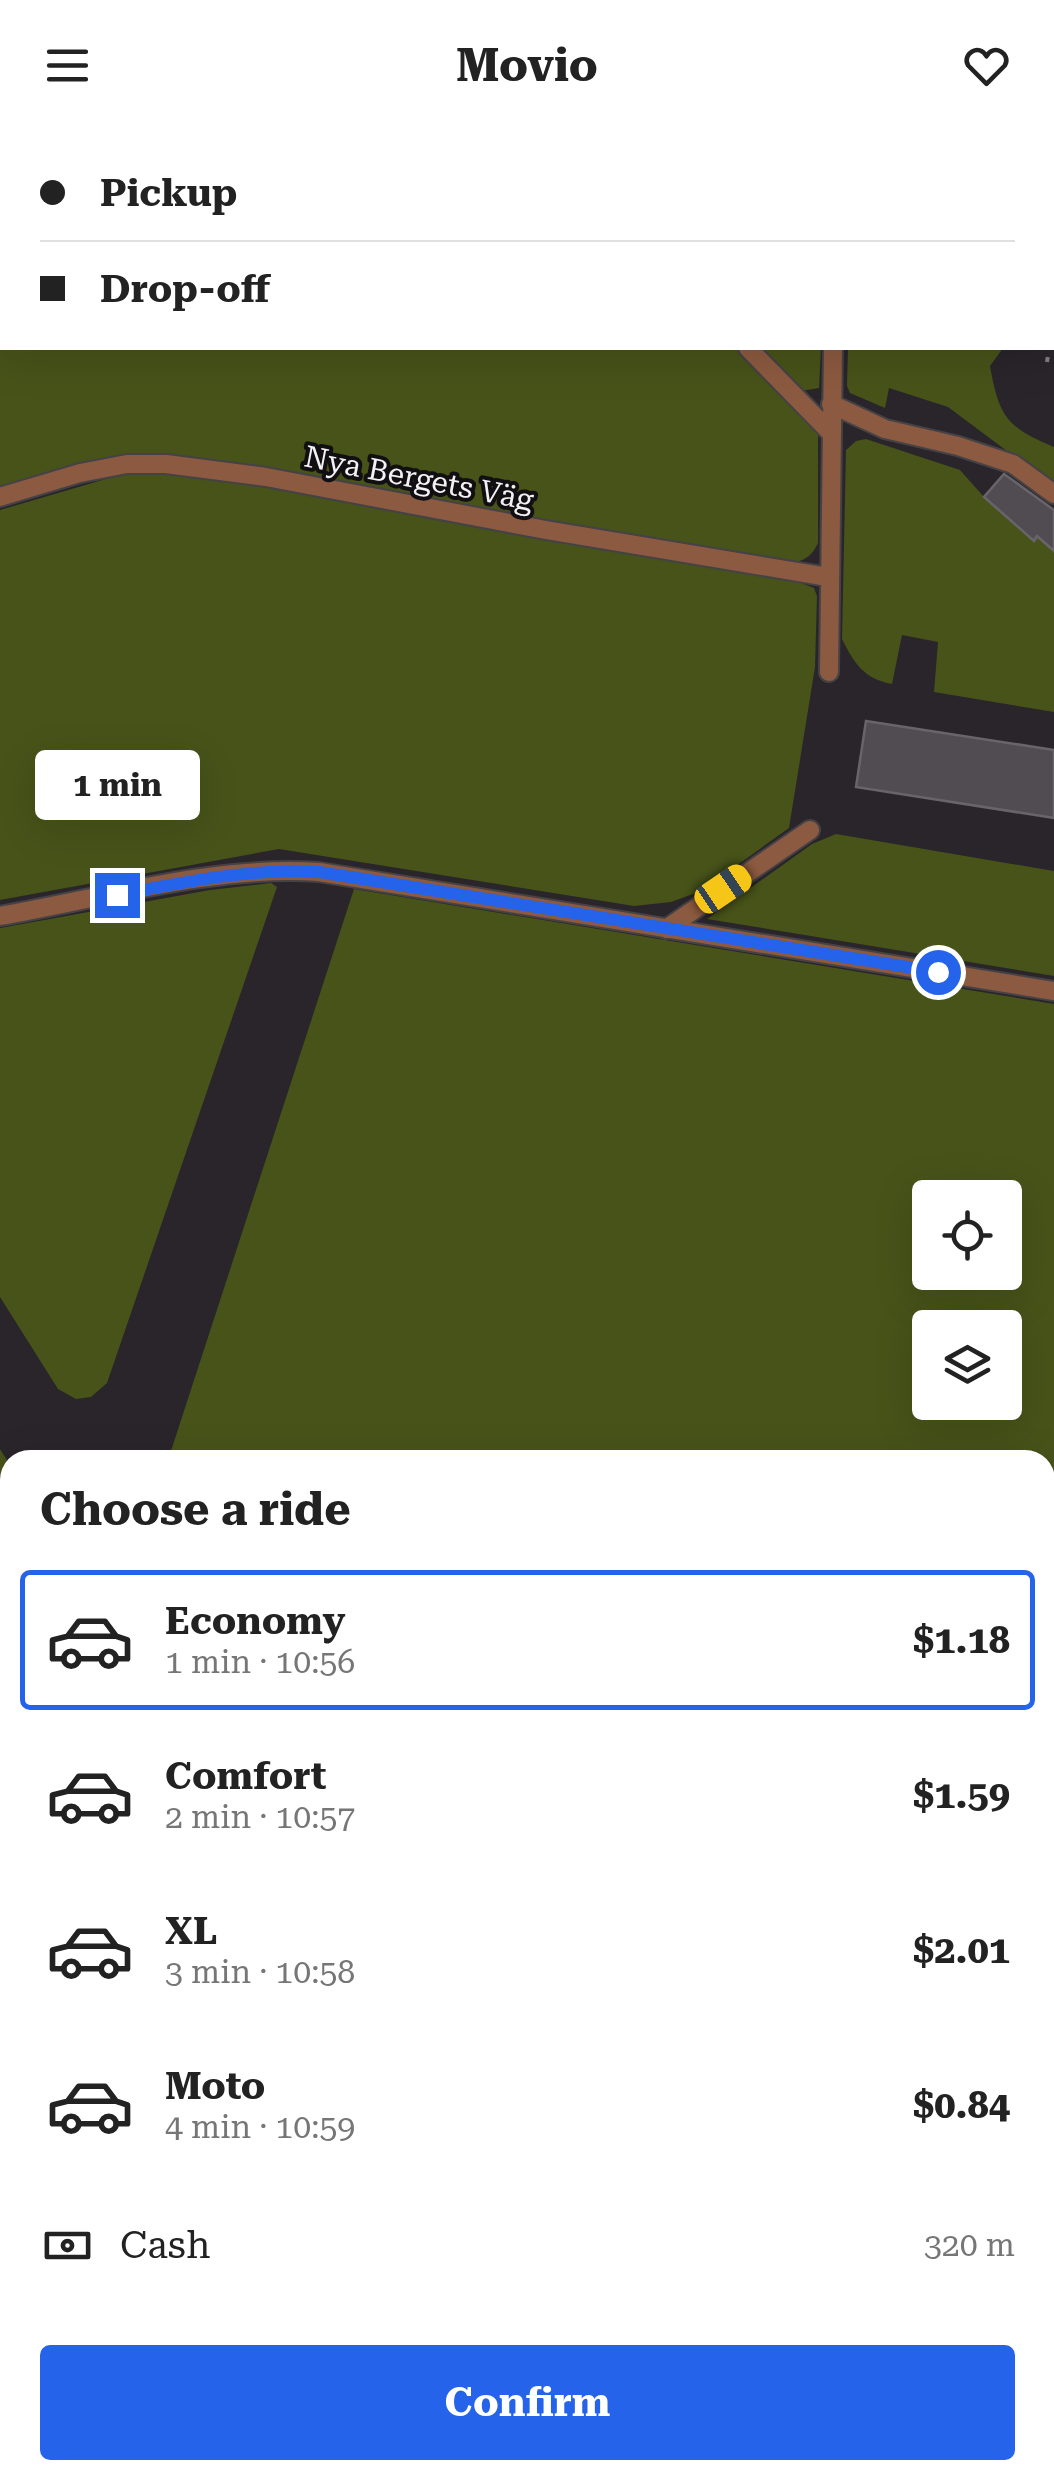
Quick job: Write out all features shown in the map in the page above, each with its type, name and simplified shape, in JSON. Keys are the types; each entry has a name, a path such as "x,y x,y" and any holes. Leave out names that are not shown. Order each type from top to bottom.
{"lane":[{"path":"750,350 830,433"},
{"path":"829,672 833,350"},
{"path":"831,404 885,429 958,446 1012,464 1054,494"},
{"name":"Nya Bergets Väg","path":"0,497 96,470 127,464 166,464 266,476 828,577"},
{"path":"666,929 810,830"},
{"path":"0,916 233,873 274,869 319,872 1054,991"}],"path":[{"path":"1048,362 1049,350"}],"green space":[{"path":"0,350 738,350 818,433 818,543 810,555 793,562 770,562 157,455 114,457 0,489"},
{"path":"763,350 821,350 819,388 801,391"},
{"path":"848,350 1002,350 990,366 997,397 1015,426 1054,447 1054,486 948,407 889,388 885,408 850,393"},
{"path":"866,439 960,470 1033,540 1037,536 1054,551 1054,712 934,692 938,642 902,635 892,684 867,674 856,662 842,639 846,450 856,441"},
{"path":"133,471 193,474 796,581 814,588 815,667 789,828 701,891 671,902 634,906 279,849 0,900 0,510"},
{"path":"836,834 1054,871 1054,976 707,919 812,844"},
{"path":"271,883 277,887 107,1383 91,1397 76,1399 58,1389 0,1297 0,928 210,890"},
{"path":"354,889 1054,1004 1054,1450 171,1450"}],"building":[{"path":"1004,474 1054,510 1054,551 1037,536 1034,541 984,497"},
{"path":"866,721 1054,750 1054,818 856,787"}],"route":[{"path":"117,895 233,873 274,869 319,872 938,972"}]}
